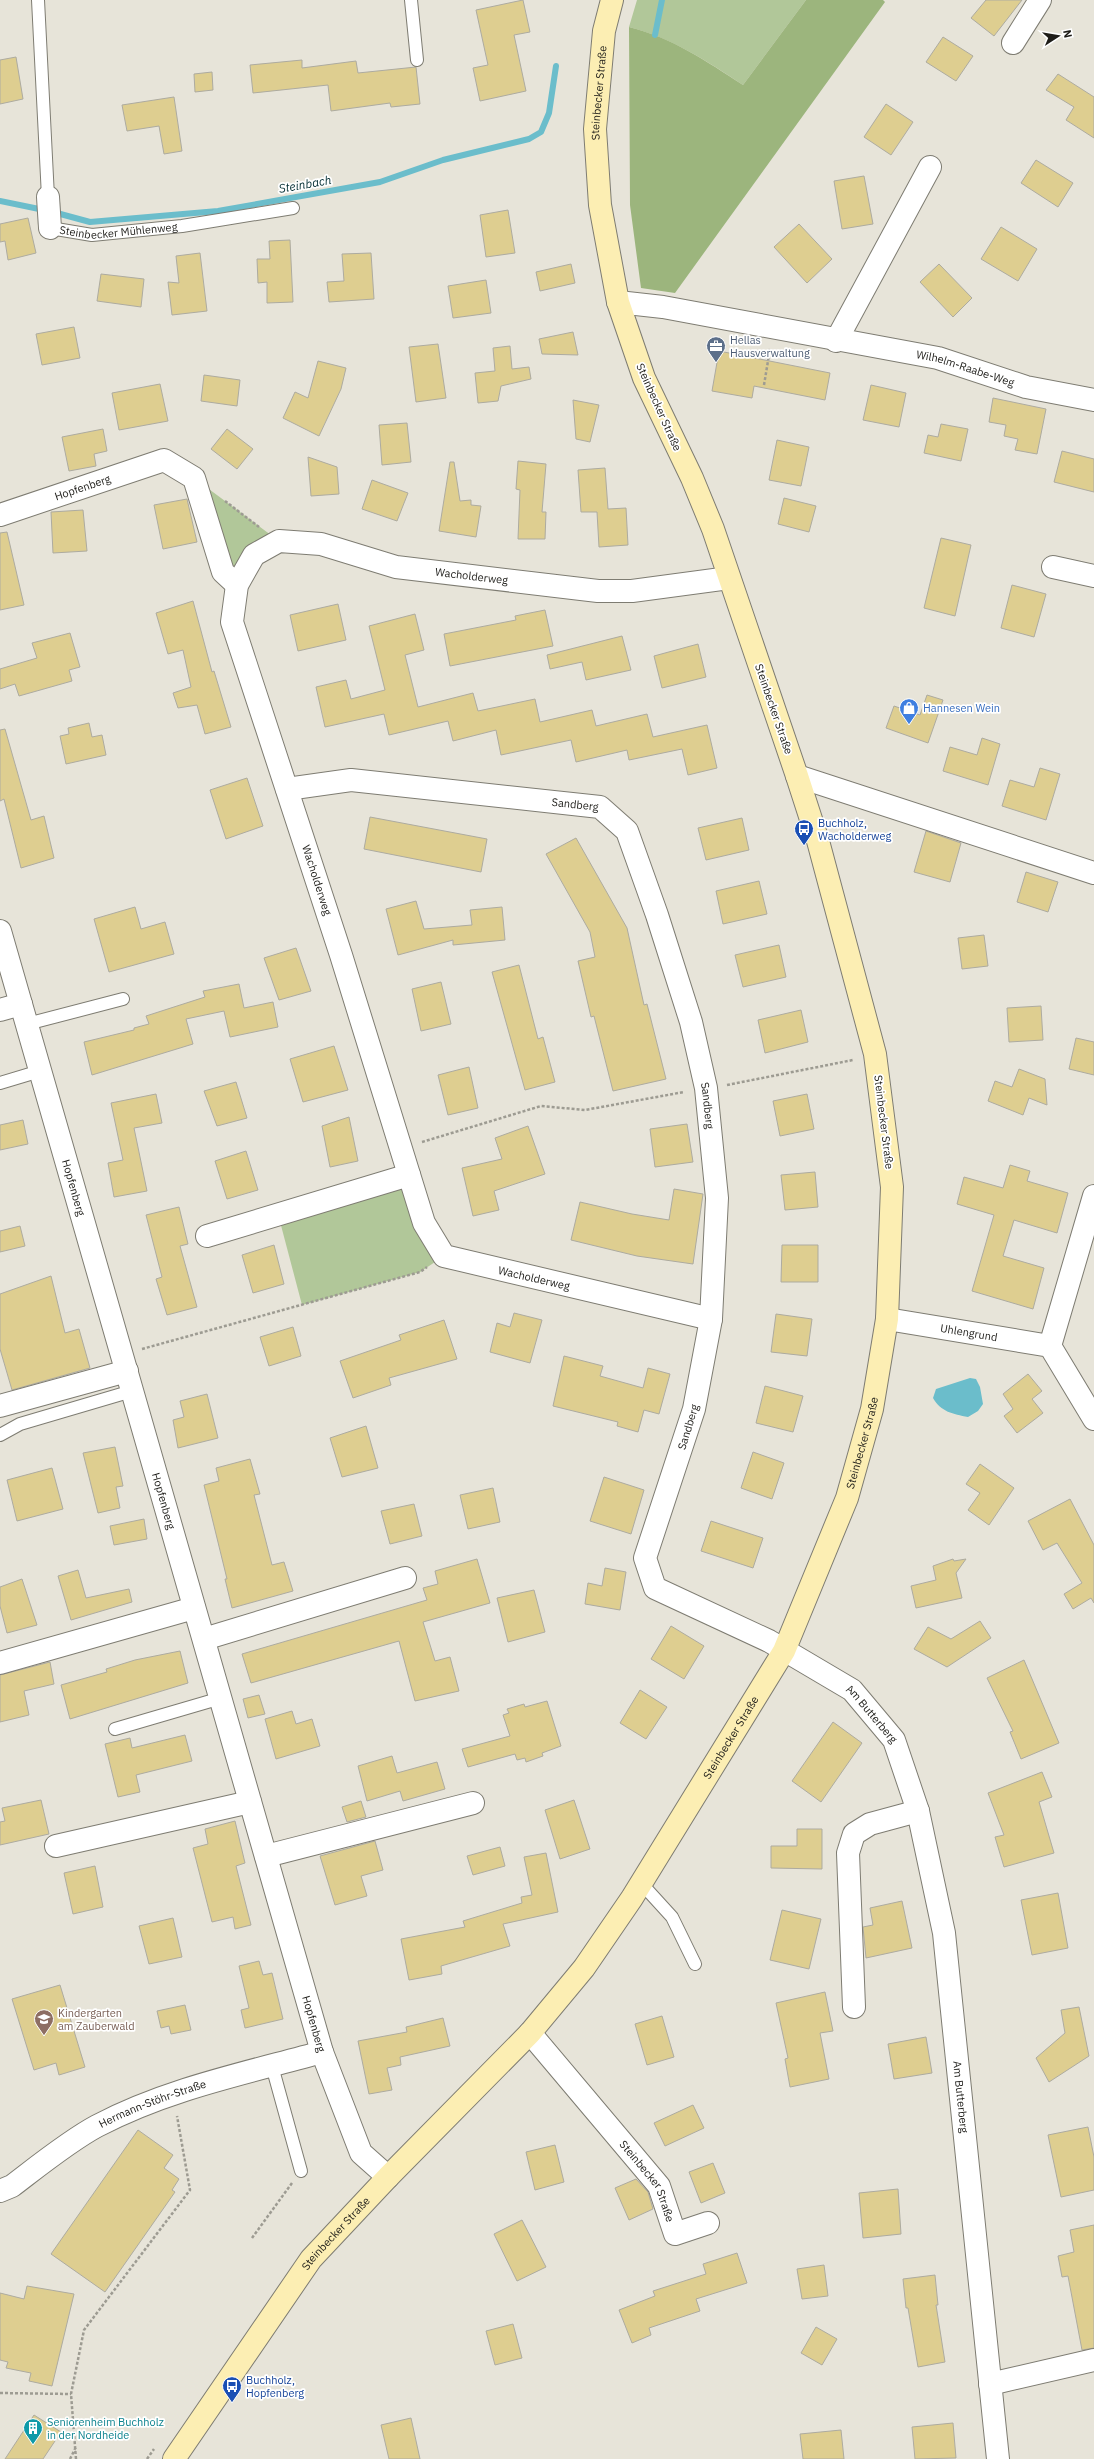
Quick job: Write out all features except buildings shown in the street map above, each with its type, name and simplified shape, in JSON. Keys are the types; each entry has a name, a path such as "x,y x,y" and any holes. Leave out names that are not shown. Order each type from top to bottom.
{"street":[{"name":"Steinbecker Straße","path":"174,2459 311,2259 388,2177 530,2033 584,1968 641,1882 784,1651 847,1498 872,1409 888,1319 892,1187 875,1054 818,841 797,776 729,578 692,478 644,378 618,302 600,205 595,129 604,31 612,0"},
{"path":"1013,43 1040,0"},
{"path":"836,341 930,166"},
{"name":"Steinbecker Mühlenweg","path":"48,197 50,228"},
{"name":"Wilhelm-Raabe-Weg","path":"618,302 663,307 836,341 938,358 1026,387 1094,400"},
{"name":"Hopfenberg","path":"0,515 164,460 194,478"},
{"path":"194,478 223,572 237,585"},
{"name":"Wacholderweg","path":"711,1319 444,1256 424,1223 288,789 232,622 237,585 254,555 279,541 321,544 396,567 598,591 632,591 729,578"},
{"path":"1053,567 1094,576"},
{"path":"797,776 1094,873"},
{"name":"Sandberg","path":"288,789 351,780 600,807 627,831 691,1022 706,1088 717,1198 711,1319 694,1409 645,1558 655,1588 784,1651"},
{"name":"Hopfenberg","path":"0,931 322,2052 361,2153 388,2177"},
{"path":"0,1010 24,1014"},
{"path":"207,1236 409,1175"},
{"path":"1094,1196 1050,1346 1094,1419"},
{"name":"Uhlengrund","path":"888,1319 1050,1346"},
{"path":"0,1406 127,1372"},
{"path":"204,1639 405,1578"},
{"path":"0,1663 194,1608"},
{"name":"Am Butterberg","path":"784,1651 852,1690 894,1740 918,1811 944,1933 998,2459"},
{"path":"56,1846 250,1802"},
{"path":"266,1856 473,1803"},
{"path":"854,2006 848,1853 854,1834 870,1824 918,1811"},
{"name":"Steinbecker Straße","path":"530,2033 659,2186 675,2234 708,2223"},
{"name":"Hermann-Stöhr-Straße","path":"0,2191 12,2186 95,2127 133,2108 174,2093 322,2052"},
{"path":"990,2384 1094,2360"}],"lane":[{"name":"Steinbecker Mühlenweg","path":"38,0 48,197"},
{"path":"411,0 417,60"},
{"name":"Steinbecker Mühlenweg","path":"50,228 92,235 182,226 293,208"},
{"path":"24,1014 123,999"},
{"path":"0,1083 40,1071"},
{"path":"0,1435 127,1372"},
{"path":"116,1729 220,1698"},
{"path":"641,1882 672,1917 695,1964"},
{"path":"272,2066 300,2171"}],"path":[{"path":"764,386 771,345"},
{"path":"194,478 279,541"},
{"path":"400,1149 541,1106 585,1110 706,1088 875,1054"},
{"path":"127,1372 420,1272 444,1256"},
{"path":"76,2459 71,2394 84,2330 190,2190 174,2093"},
{"path":"252,2238 300,2171"},
{"path":"0,2393 71,2394"},
{"path":"70,2459 76,2446"}],"green space":[{"path":"637,0 806,0 743,85 689,51 660,37 629,27"},
{"path":"806,0 883,0 885,2 675,293 641,288 630,205 629,27 660,37 689,51 743,85"},
{"path":"194,478 279,541 237,585"},
{"path":"409,1175 444,1256 420,1272 302,1305 278,1214"}],"water":[{"path":"970,1378 976,1379 980,1387 983,1404 978,1411 968,1417 948,1412 936,1403 933,1398 936,1389"}],"waterway":[{"name":"Steinbach","path":"655,35 662,0"},
{"name":"Steinbach","path":"53,212 90,222 218,211 380,182 443,160 529,139 541,132 549,113 556,66"},
{"name":"Steinbach","path":"0,201 44,210"}],"place":[{"name":"Hellas Hausverwaltung","path":"716,363"},
{"name":"Hannesen Wein","path":"909,725"},
{"name":"Buchholz, Wacholderweg","path":"804,846"},
{"name":"Kindergarten am Zauberwald","path":"44,2036"},
{"name":"Buchholz, Hopfenberg","path":"232,2403"},
{"name":"Seniorenheim Buchholz in der Nordheide","path":"33,2445"}]}
